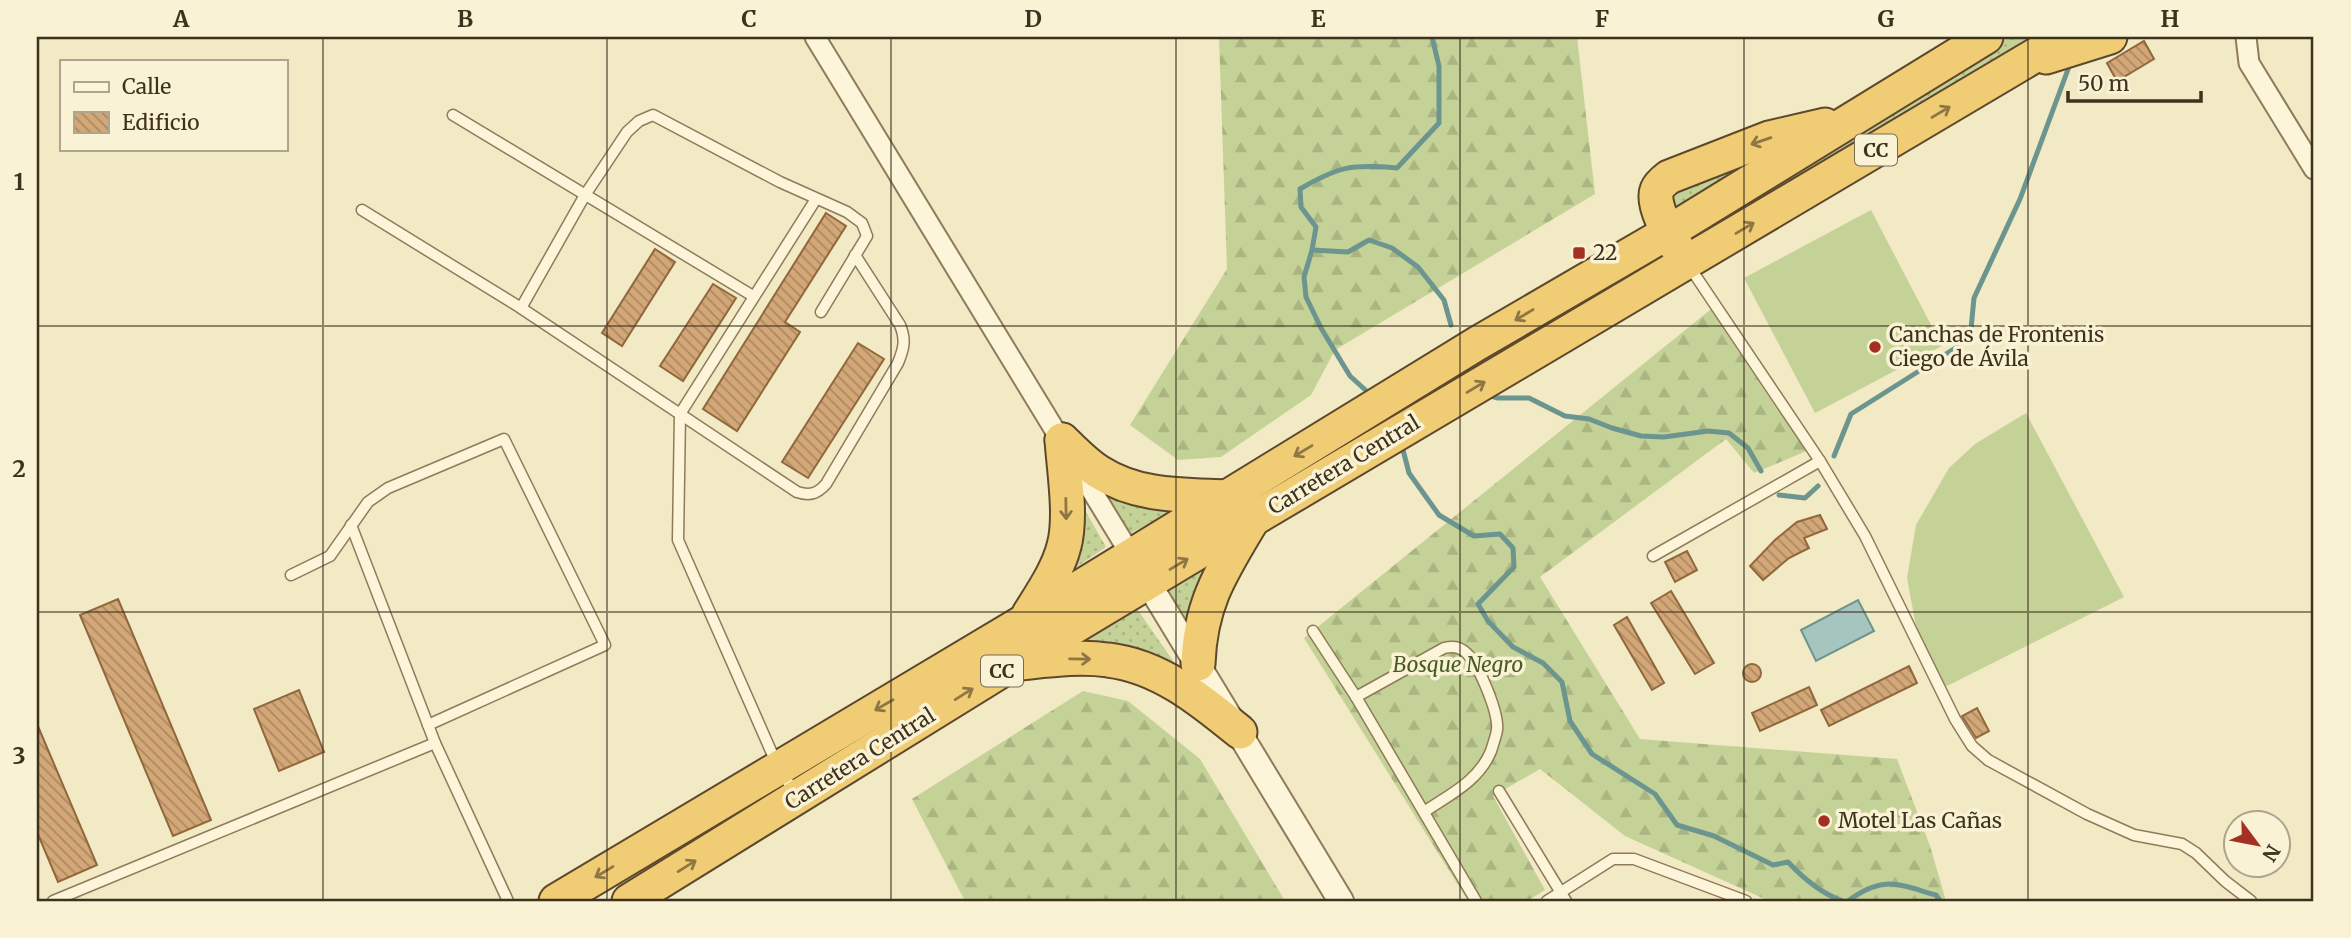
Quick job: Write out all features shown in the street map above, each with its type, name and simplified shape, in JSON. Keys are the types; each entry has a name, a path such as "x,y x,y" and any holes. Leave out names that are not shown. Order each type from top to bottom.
{"highway":[{"name":"Carretera Central","path":"556,901 1025,621 1986,37"},
{"name":"Carretera Central","path":"629,901 1012,664 2066,37"},
{"path":"2020,65 2110,37"},
{"path":"1687,263 1667,233 1656,200 1657,190 1669,177 1769,138 1852,119"},
{"path":"1062,440 1098,472 1127,487 1160,494 1226,497"},
{"path":"1025,621 1050,579 1065,545 1067,509 1062,440"},
{"path":"1198,664 1199,634 1209,598 1255,518"},
{"path":"1012,664 1064,659 1109,660 1154,673 1200,699 1240,732"}],"street":[{"path":"815,37 1341,901"},
{"path":"2246,37 2249,63 2314,169"}],"lane":[{"path":"453,115 753,296"},
{"path":"521,308 585,195 627,132 639,121 653,115 816,199 847,212 862,223 867,236 821,312"},
{"path":"798,797 778,767 678,540 680,414 816,199"},
{"path":"362,210 521,308 797,492 807,495 818,492 826,484 898,363 905,346 905,335 900,325 855,256"},
{"path":"1687,263 1820,461 1865,537 1955,719 1972,746 1989,760 2087,814 2134,835 2182,844 2251,901"},
{"path":"291,575 330,556 368,502 388,488 504,439 605,645 428,725"},
{"path":"1653,556 1820,461"},
{"path":"351,525 435,743 508,901"},
{"path":"1313,631 1356,697 1476,901"},
{"path":"1356,697 1444,648 1453,646 1463,649 1473,660 1490,700 1497,728 1491,752 1476,776 1424,812"},
{"path":"53,901 435,743"},
{"path":"1499,792 1563,897"},
{"path":"1547,901 1563,897 1613,859 1622,858 1634,859 1727,898 1746,901"}],"green space":[{"path":"1219,37 1577,37 1595,194 1335,350 1311,395 1221,457 1178,460 1130,425 1227,269"},
{"path":"2010,37 2031,37 1707,228 1708,218"},
{"path":"1782,143 1668,212 1665,196"},
{"path":"1871,210 1942,346 1815,413 1744,278"},
{"path":"1645,264 1639,269 1410,408 1406,400"},
{"name":"Bosque Negro","path":"1720,302 1809,450 1754,473 1726,439 1540,577 1640,739 1897,759 1930,846 1946,901 1769,901 1625,836 1540,769 1493,796 1545,890 1527,901 1468,901 1304,638"},
{"path":"2026,413 2124,597 1943,688 1917,632 1907,578 1916,525 1949,468 1975,444"},
{"path":"1090,475 1183,505 1131,533"},
{"path":"1077,496 1106,547 1056,581"},
{"path":"1220,550 1190,634 1163,588"},
{"path":"1135,606 1187,681 1071,650"},
{"path":"1083,691 1128,701 1200,759 1285,901 965,901 912,799"}],"water":[{"path":"1858,600 1874,631 1816,661 1801,630"}],"building":[{"path":"2144,41 2154,59 2117,81 2107,63"},
{"path":"826,213 846,226 785,322 800,332 737,431 703,409"},
{"path":"655,249 675,262 622,346 602,333"},
{"path":"713,284 736,298 683,381 660,366"},
{"path":"858,343 884,359 808,478 782,462"},
{"path":"1820,515 1827,529 1804,538 1809,548 1789,558 1763,580 1750,566 1797,522"},
{"path":"1687,551 1697,570 1675,582 1665,562"},
{"path":"1671,591 1714,663 1695,674 1651,603"},
{"path":"118,599 211,820 173,836 80,615"},
{"path":"1627,617 1664,683 1652,690 1614,625"},
{"path":"1748,664 1756,664 1761,673 1759,680 1748,682 1743,677 1743,669"},
{"path":"1909,666 1917,683 1829,726 1821,710"},
{"path":"1809,687 1817,705 1760,731 1752,713"},
{"path":"299,690 324,752 279,771 254,709"},
{"path":"1977,708 1989,731 1976,738 1962,716"},
{"path":"37,724 97,865 58,882 37,832"}],"waterway":[{"path":"1372,396 1350,376 1306,297 1304,277 1316,227 1301,207 1300,189 1325,175 1346,168 1397,168 1439,123 1439,66 1432,37"},
{"path":"1834,456 1851,414 1957,347 1971,329 1974,298 2020,199 2070,64"},
{"path":"1312,250 1348,252 1369,240 1392,248 1418,267 1444,300 1451,325"},
{"path":"1487,395 1498,398 1529,398 1565,416 1589,419 1641,436 1664,437 1708,431 1729,433 1748,448 1761,471"},
{"path":"1402,446 1409,473 1439,515 1474,536 1500,534 1513,548 1514,567 1478,604 1488,621 1513,647 1543,663 1562,682 1570,721 1592,754 1655,794 1677,825 1714,836 1773,865 1788,862 1813,885 1843,901"},
{"path":"1779,495 1805,498 1818,486"},
{"path":"1848,901 1871,888 1890,884 1936,895 1940,901"}],"place":[{"name":"22","path":"1579,253"},
{"name":"Canchas de Frontenis Ciego de Ávila","path":"1875,347"},
{"name":"Motel Las Cañas","path":"1824,821"}]}
